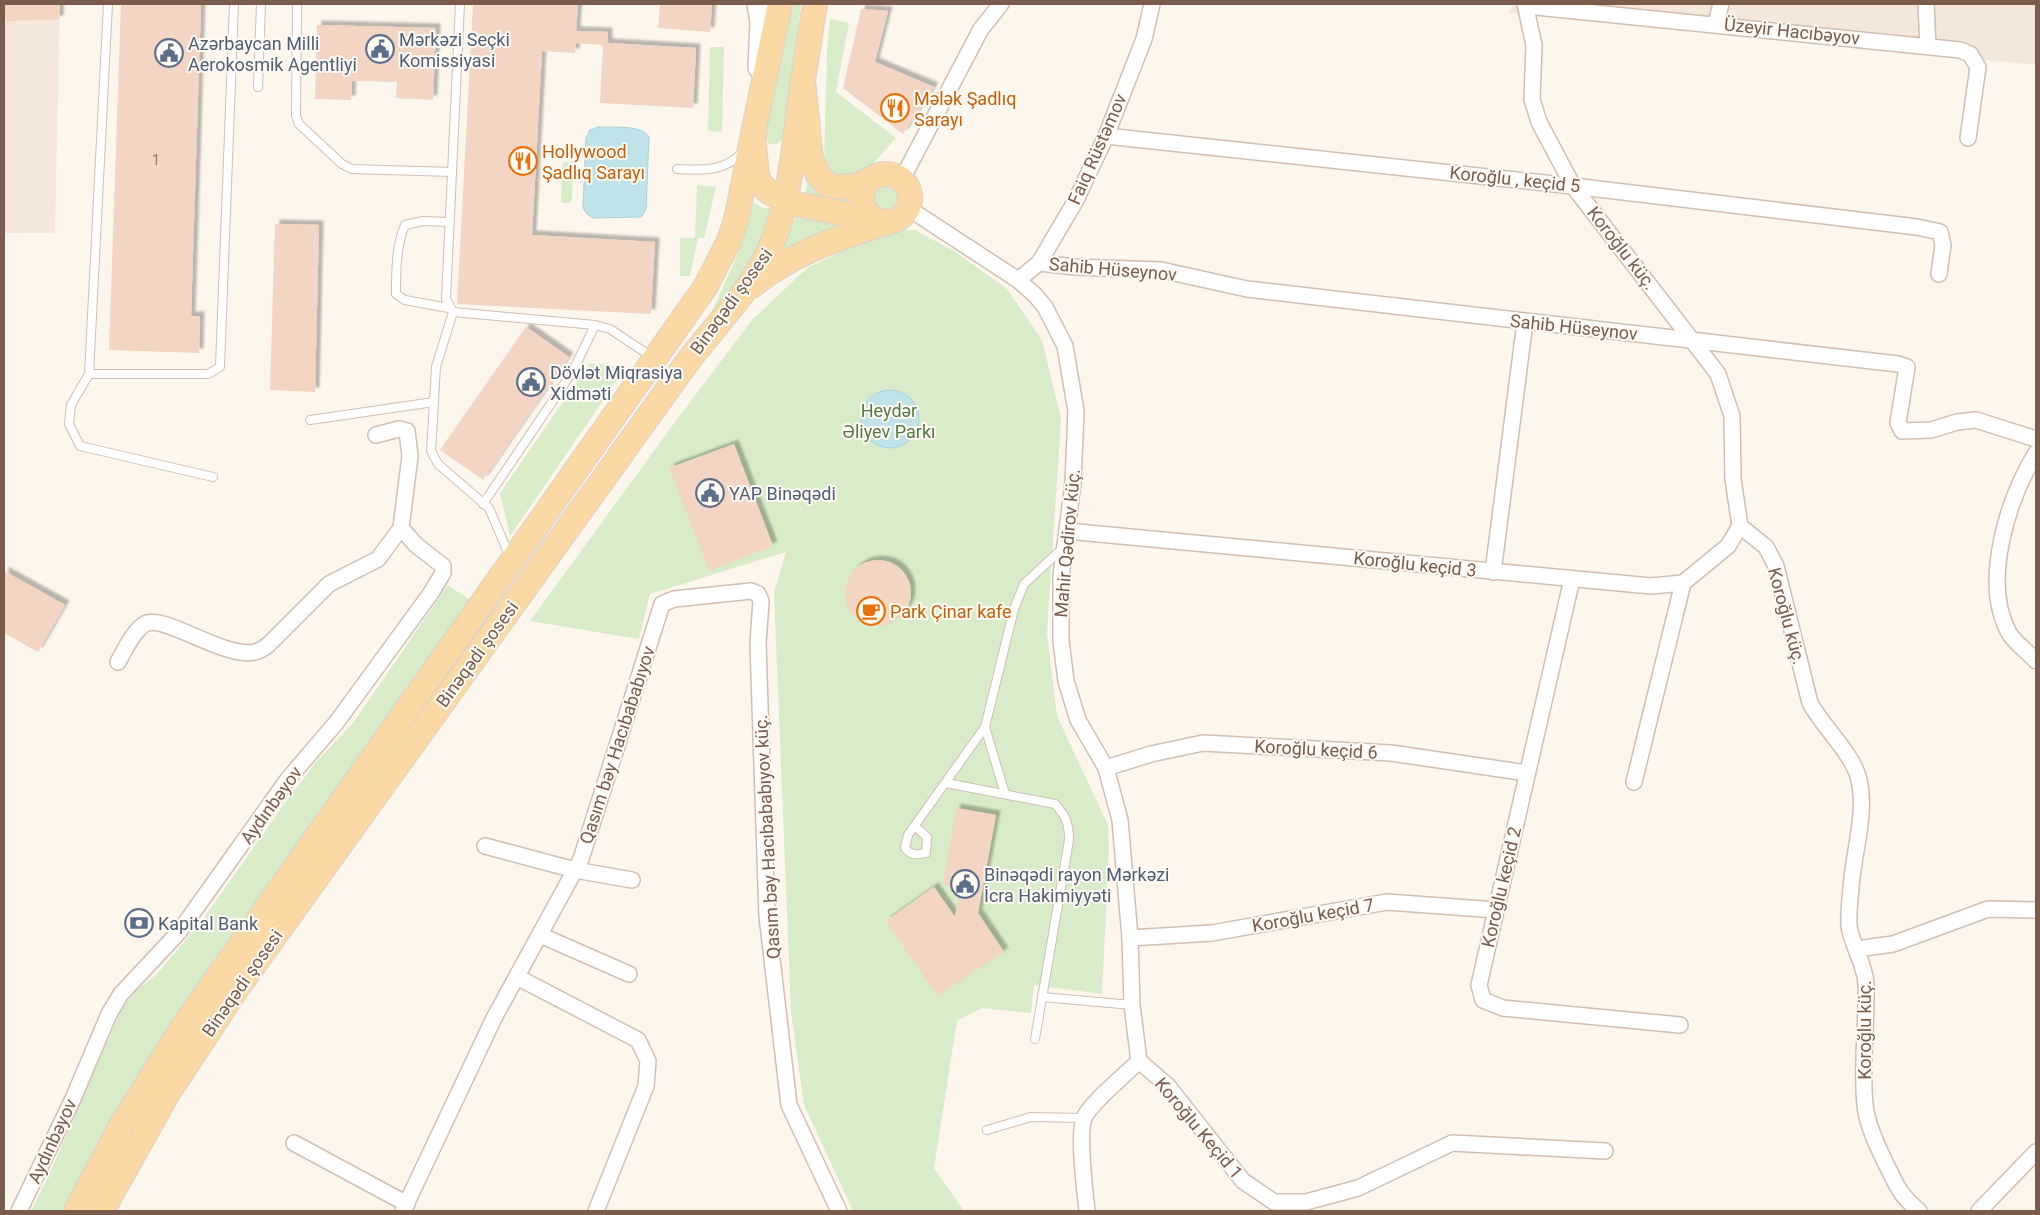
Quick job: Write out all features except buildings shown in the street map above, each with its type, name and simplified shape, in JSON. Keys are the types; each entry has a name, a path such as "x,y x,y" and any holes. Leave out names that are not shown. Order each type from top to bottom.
{"main road":[{"path":"758,4 761,22 755,124 757,176 762,186 784,200 894,217"},
{"name":"Binəqədi şosesi","path":"76,1211 121,1126 184,1025 706,286 729,241 743,191 780,4"},
{"path":"736,300 764,277 797,258 840,238 894,217 910,192 902,179 887,173 856,186 836,187 827,184 818,175 811,159 808,145 803,80 815,4"},
{"name":"Binəqədi şosesi","path":"102,1211 168,1093 236,990 686,364 736,300 768,253 776,234 784,200 803,80"},
{"path":"872,179 864,187 863,203 867,213 894,217"}],"street":[{"path":"902,179 981,29 1001,4"},
{"name":"Faiq Rüstəmov","path":"1018,280 1039,263 1076,200 1106,136 1144,39 1152,4"},
{"path":"1716,23 1720,4"},
{"path":"1926,4 1928,46"},
{"name":"Üzeyir Hacıbəyov","path":"1526,5 1716,23 1960,50 1970,54 1978,67 1968,138"},
{"name":"Koroğlu küç.","path":"1526,5 1534,45 1532,99 1539,122 1573,186 1694,340 1718,374 1732,416 1733,480 1740,526 1766,547 1776,566 1810,703 1820,722 1844,750 1857,775 1860,817 1851,888 1849,926 1866,983 1865,1107 1880,1153 1901,1196 1919,1211"},
{"name":"Koroğlu , keçid 5","path":"1106,136 1573,186 1917,227 1940,232 1943,244 1939,274"},
{"name":"Mahir Qədirov küç.","path":"894,217 1018,280 1045,307 1065,346 1072,376 1076,411 1073,483 1061,576 1060,641 1066,682 1078,720 1106,768 1120,820 1130,938 1132,1005 1139,1061"},
{"name":"Sahib Hüseynov","path":"1039,263 1075,267 1162,270 1248,289 1898,364 1907,368 1898,423 1902,431 1931,430 1957,422 1976,420 2036,439"},
{"path":"1493,572 1525,322"},
{"path":"118,662 139,629 146,623 160,623 219,648 242,654 256,652 268,645 329,584 378,559 401,528 410,456 407,431 400,429 376,435"},
{"path":"2036,453 2032,469 2000,543 1998,600 2010,634 2036,661"},
{"path":"1634,782 1683,583 1728,546 1740,526"},
{"name":"Aydınbəyov","path":"19,1211 72,1101 109,1014 121,994 179,932 288,779 336,723 431,593 443,573 443,566 416,545 401,528"},
{"name":"Koroğlu keçid 3","path":"1067,531 1651,586 1683,583"},
{"name":"Koroğlu keçid 2","path":"1572,579 1479,985 1483,1000 1503,1008 1680,1025"},
{"name":"Qasım bəy Hacıbababıyov","path":"405,1208 494,1018 581,859 662,604 674,599 751,590 758,594 761,602"},
{"name":"Qasım bəy Hacıbababıyov küç.","path":"761,602 758,644 767,916 789,1105 839,1211"},
{"name":"Koroğlu keçid 6","path":"1106,768 1151,754 1203,743 1390,753 1527,773"},
{"path":"485,846 575,870 632,880"},
{"name":"Koroğlu keçid 7","path":"1130,938 1212,934 1386,902 1496,910"},
{"path":"1857,949 1893,944 1988,909 2036,910"},
{"path":"540,935 630,974"},
{"path":"517,977 638,1040 648,1061 646,1086 596,1211"},
{"path":"1087,1211 1082,1142 1084,1118 1092,1106 1139,1061"},
{"name":"Koroğlu Keçid 1","path":"1139,1061 1168,1086 1243,1181 1274,1202 1306,1202 1358,1188 1452,1143 1605,1151"},
{"path":"294,1143 405,1208"},
{"path":"1979,1211 2036,1152"}],"lane":[{"path":"108,4 89,374 71,405 69,424 80,446 214,477"},
{"path":"89,374 208,374 220,367 234,4"},
{"path":"258,87 261,4"},
{"path":"296,4 296,116 299,124 342,164 352,169 452,172"},
{"path":"460,4 446,299 451,310 436,367 431,451 438,464 488,508 512,561"},
{"path":"677,169 709,170 733,162 742,154 755,124"},
{"path":"450,222 423,221 405,225 400,235 396,294 405,300 451,310 595,325 627,339 655,360"},
{"path":"483,504 573,371 595,325"},
{"path":"310,420 434,402"},
{"path":"915,826 985,728 1014,609 1024,584 1065,546"},
{"path":"985,728 1004,794"},
{"path":"946,782 1055,804 1066,815 1069,827 1069,840 1034,1039"},
{"path":"1042,997 1132,1005"},
{"path":"987,1130 1031,1117 1084,1118"}],"shaded area":[{"path":"4,4 60,4 55,233 4,233"},
{"path":"1513,4 2036,4 2036,65 1509,13"}],"green space":[{"path":"793,4 801,4 783,139 776,144 769,144 765,137"},
{"path":"830,19 849,23 836,92 896,138 862,176 835,177 824,163 827,50"},
{"path":"710,47 724,47 722,132 708,131"},
{"path":"565,162 571,162 573,165 572,200 569,203 563,203 561,200 562,166"},
{"path":"809,177 849,197 848,208 804,197"},
{"path":"886,183 897,187 901,198 897,209 886,213 875,209 871,198 875,187"},
{"path":"697,185 716,187 704,238 698,238 690,276 680,276 680,238 695,238"},
{"path":"753,202 763,208 775,208 756,254 737,285 709,318 737,256"},
{"path":"795,218 848,223 776,261"},
{"name":"Heydər Əliyev Parkı","path":"915,230 954,251 1007,289 1042,340 1061,419 1047,633 1057,716 1108,825 1109,849 1102,994 1034,985 1031,1013 982,1008 957,1021 934,1168 964,1211 853,1211 804,1105 791,1012 774,593 786,552 650,594 639,639 530,621 752,320 807,268 860,243 892,231"},
{"path":"590,363 626,367 510,536 500,493"},
{"path":"448,585 470,600 176,1014 63,1211 31,1211 48,1177 121,1010 137,990 157,974 203,919 317,761 353,723"}],"water":[{"path":"598,127 633,128 640,130 649,137 646,210 641,217 593,218 583,208 586,138 590,130"},
{"path":"884,390 896,390 911,398 919,413 919,425 911,440 896,448 884,448 869,440 861,425 861,413 869,398"}],"place":[{"name":"Mərkəzi Seçki Komissiyasi","path":"380,49"},
{"name":"Azərbaycan Milli Aerokosmik Agentliyi","path":"169,53"},
{"name":"Mələk Şadlıq Sarayı","path":"895,108"},
{"name":"Hollywood Şadlıq Sarayı","path":"523,161"},
{"name":"Dövlət Miqrasiya Xidməti","path":"531,382"},
{"name":"YAP Binəqədi","path":"710,493"},
{"name":"Park Çinar kafe","path":"871,611"},
{"name":"Binəqədi rayon Mərkəzi İcra Hakimiyyəti","path":"965,884"},
{"name":"Kapital Bank","path":"139,923"}]}
